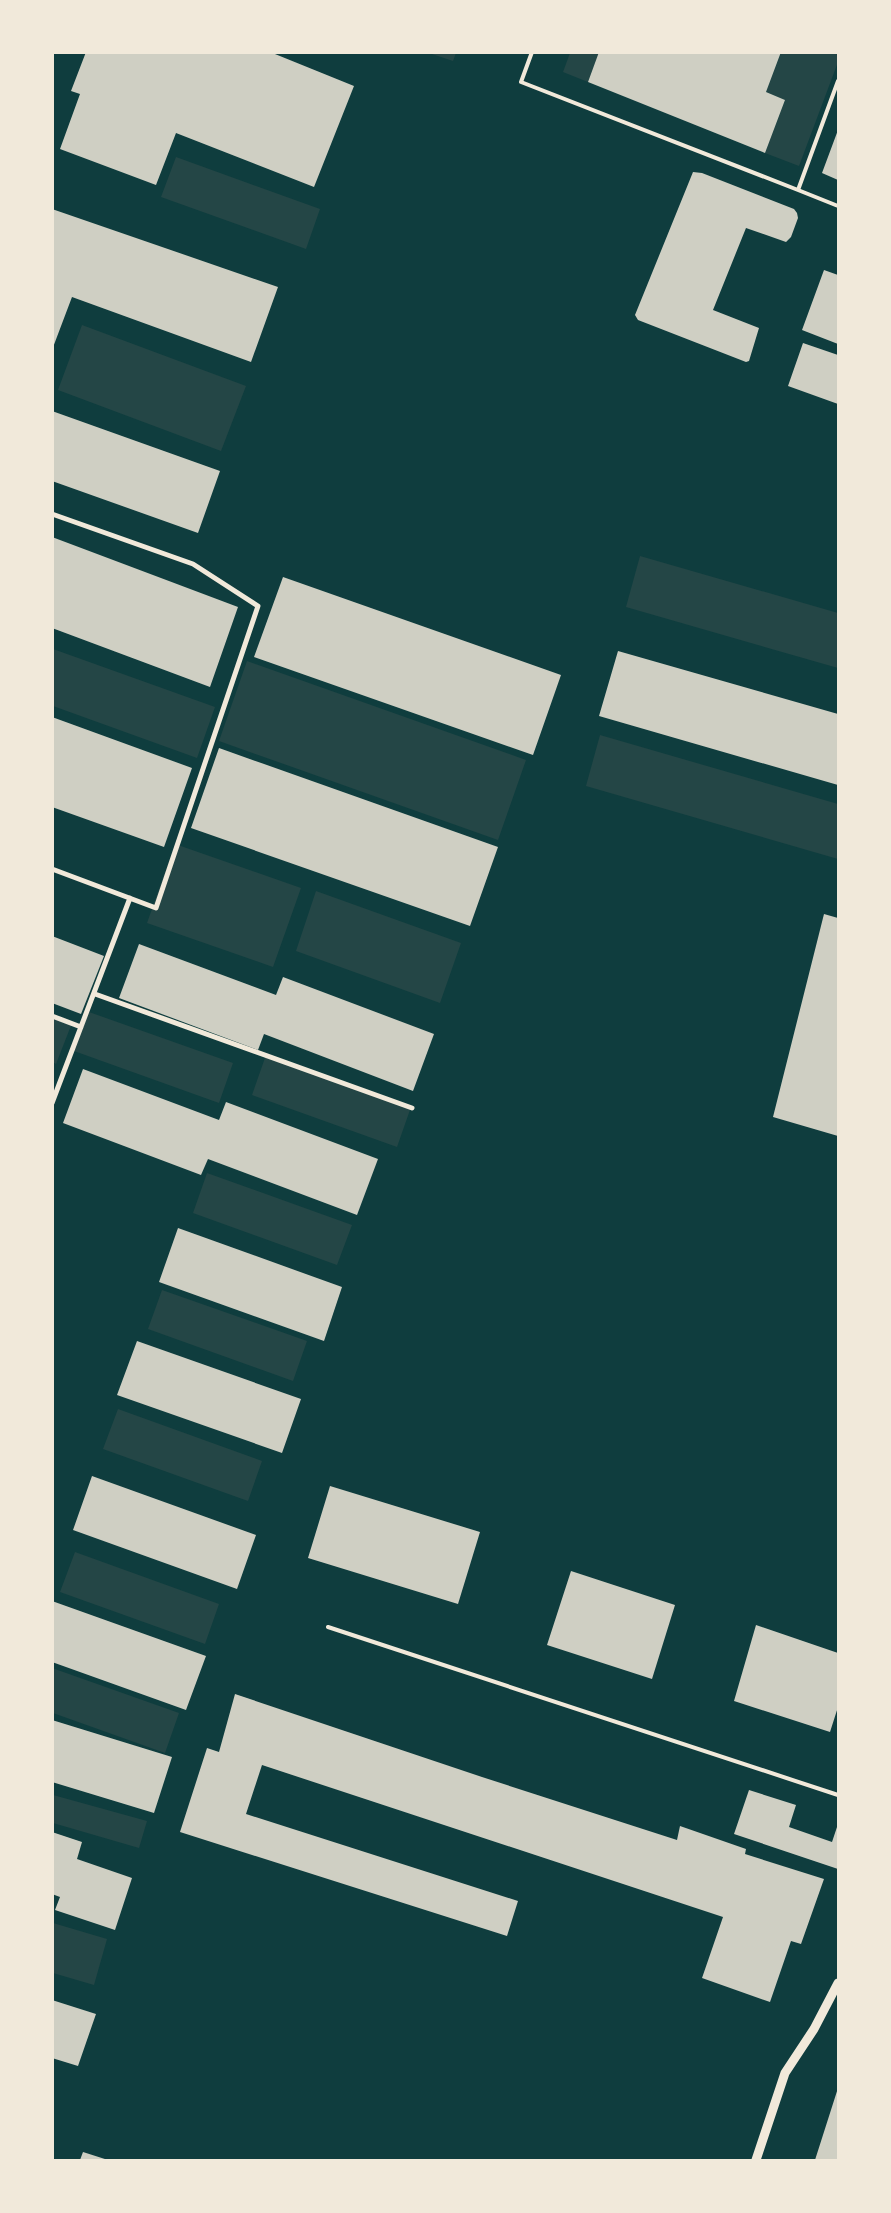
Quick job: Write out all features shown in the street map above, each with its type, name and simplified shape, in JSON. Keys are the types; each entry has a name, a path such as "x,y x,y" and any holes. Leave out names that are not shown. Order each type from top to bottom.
{"street":[{"path":"52,514 194,564 258,606 156,908 52,868"},
{"path":"52,1103 130,898"},
{"path":"95,994 412,1108"},
{"path":"52,1016 81,1027"},
{"path":"756,2160 784,2073 814,2029 838,1983"}],"lane":[{"path":"532,52 521,82 838,206"},
{"path":"798,190 838,81"},
{"path":"328,1627 838,1795"}],"shaded area":[{"path":"456,52 453,61 429,53"},
{"path":"570,53 599,53 588,82 563,72"},
{"path":"781,53 838,53 838,62 799,166 765,153 785,100 766,92"},
{"path":"176,157 320,209 306,249 161,197"},
{"path":"82,325 246,386 221,451 58,390"},
{"path":"640,556 838,613 838,668 626,607"},
{"path":"53,649 215,707 197,758 53,706"},
{"path":"247,661 526,760 498,840 219,741"},
{"path":"600,735 838,804 838,859 586,786"},
{"path":"175,844 301,888 273,967 147,923"},
{"path":"316,891 461,943 440,1003 296,951"},
{"path":"89,1012 233,1063 219,1103 74,1051"},
{"path":"52,1015 72,1023 56,1064 53,1062"},
{"path":"266,1055 411,1107 397,1147 252,1095"},
{"path":"207,1173 352,1225 337,1265 193,1213"},
{"path":"162,1290 307,1341 293,1381 148,1329"},
{"path":"118,1409 262,1461 248,1501 103,1449"},
{"path":"75,1552 219,1604 205,1644 60,1592"},
{"path":"52,1668 179,1713 165,1753 53,1713"},
{"path":"53,1795 147,1821 139,1848 53,1823"},
{"path":"53,1923 107,1939 94,1985 53,1973"}],"building":[{"path":"86,52 270,52 354,86 314,187 176,133 156,185 60,149 80,94 71,91"},
{"path":"599,52 781,52 766,92 785,100 765,153 588,82"},
{"path":"838,130 838,180 822,173"},
{"path":"693,172 702,173 794,209 797,213 798,218 791,237 786,242 746,228 713,310 759,328 749,361 746,362 638,320 635,315"},
{"path":"52,209 278,287 251,362 72,297 52,350"},
{"path":"824,270 838,275 838,344 802,330"},
{"path":"803,343 838,355 838,404 788,386"},
{"path":"52,411 220,471 198,533 52,481"},
{"path":"52,537 238,607 210,687 52,628"},
{"path":"283,577 561,675 533,755 254,657"},
{"path":"618,651 838,714 838,785 599,716"},
{"path":"52,717 192,768 164,847 52,807"},
{"path":"219,748 498,847 470,926 191,828"},
{"path":"824,914 838,918 838,1136 773,1117"},
{"path":"52,936 104,956 81,1014 52,1003"},
{"path":"139,944 276,995 283,977 434,1034 413,1091 264,1034 258,1050 119,998"},
{"path":"83,1069 219,1120 226,1102 378,1159 357,1215 208,1159 201,1175 63,1123"},
{"path":"178,1228 342,1287 324,1341 159,1282"},
{"path":"137,1341 301,1399 282,1453 117,1395"},
{"path":"92,1476 256,1535 237,1589 73,1530"},
{"path":"330,1486 480,1532 458,1604 308,1558"},
{"path":"571,1571 675,1605 652,1679 547,1645"},
{"path":"52,1601 206,1656 186,1710 52,1662"},
{"path":"756,1625 838,1653 838,1707 830,1732 734,1701"},
{"path":"235,1694 677,1840 680,1826 746,1849 745,1854 824,1879 801,1944 791,1941 770,2002 702,1978 723,1917 262,1765 246,1814 518,1901 507,1936 180,1832 207,1748 219,1752"},
{"path":"52,1720 172,1757 154,1813 52,1782"},
{"path":"749,1790 796,1805 789,1827 832,1842 838,1824 838,1869 734,1834"},
{"path":"52,1832 82,1842 77,1859 132,1878 115,1930 55,1910 60,1897 52,1894"},
{"path":"52,2000 96,2014 78,2066 52,2058"},
{"path":"838,2088 838,2160 815,2160"},
{"path":"83,2152 108,2160 80,2160"}]}
